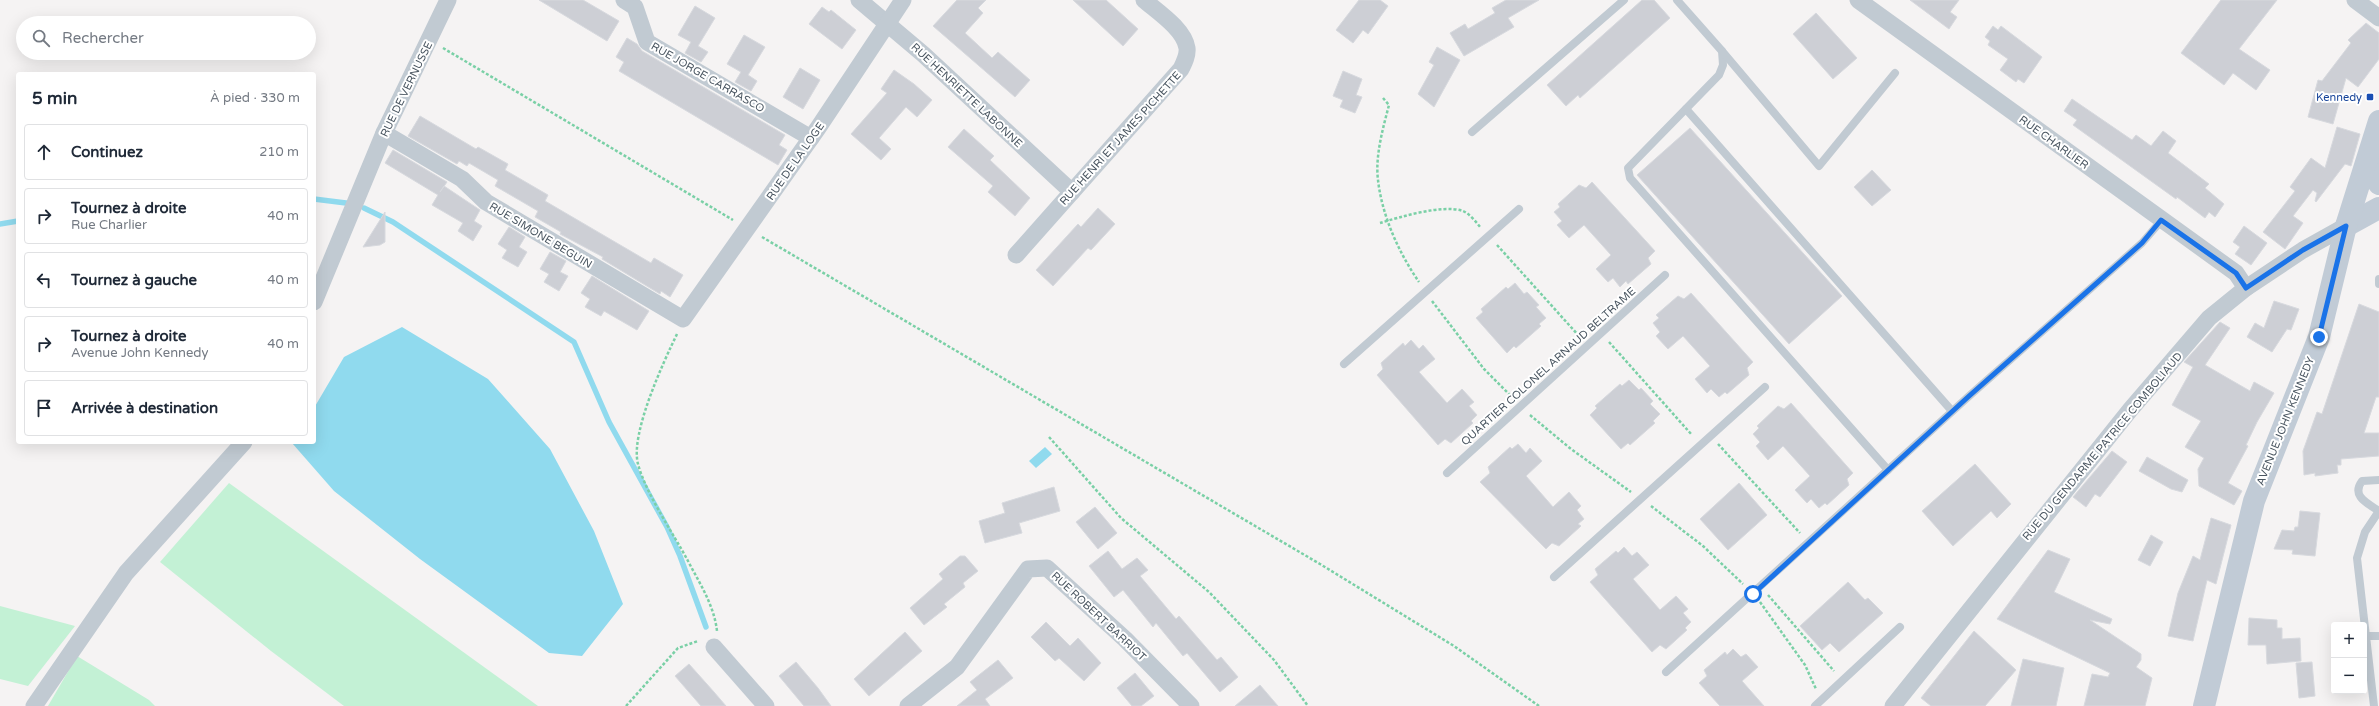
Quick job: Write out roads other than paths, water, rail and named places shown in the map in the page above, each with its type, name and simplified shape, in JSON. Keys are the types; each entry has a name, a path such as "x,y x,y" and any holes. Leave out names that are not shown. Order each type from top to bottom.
{"main road":[{"name":"AVENUE JOHN KENNEDY","path":"2376,130 2372,172 2379,184"},
{"name":"AVENUE JOHN KENNEDY","path":"2204,706 2254,500 2319,337 2346,226 2376,130"},
{"path":"2346,226 2379,208"}],"street":[{"name":"RUE DE VERNUSSE","path":"316,297 384,133 448,0"},
{"name":"RUE JORGE CARRASCO","path":"624,0 635,7 647,42 811,138"},
{"name":"RUE HENRIETTE LABONNE","path":"859,0 887,23 1072,192"},
{"name":"RUE DE LA LOGE","path":"683,319 811,138 903,0"},
{"name":"RUE HENRI ET JAMES PICHETTE","path":"1016,255 1182,69 1186,58 1187,48 1181,34 1144,0"},
{"name":"RUE CHARLIER","path":"1858,0 2236,273 2246,288"},
{"path":"2355,0 2379,18"},
{"name":"RUE SIMONE BEGUIN","path":"384,133 462,178 486,202 683,319"},
{"name":"RUE DU GENDARME PATRICE COMBOLIAUD","path":"1893,706 2130,410 2209,318 2246,288 2303,250 2346,226"},
{"path":"34,706 126,573 242,444"},
{"name":"RUE ROBERT BARRIOT","path":"908,706 956,667 1028,569 1047,568 1125,639 1191,706"},
{"path":"714,647 762,704"}],"lane":[{"path":"1472,132 1624,0"},
{"path":"1677,0 1819,166 1895,74"},
{"path":"1722,51 1723,65 1719,75 1628,168 1630,178 1888,470"},
{"path":"1686,109 1952,411"},
{"path":"1344,364 1426,293 1519,209"},
{"path":"1666,672 1952,411 2142,243 2161,220"},
{"name":"QUARTIER COLONEL ARNAUD BELTRAME","path":"1447,473 1665,275"},
{"path":"2379,279 2379,284"},
{"path":"1554,576 1765,387"},
{"path":"2364,622 2357,558 2365,532 2379,511 2361,499 2358,493 2358,486 2362,481 2379,480"},
{"path":"1815,706 1900,627"},
{"path":"2367,636 2379,636"},
{"path":"2367,645 2374,706"}],"water":[{"path":"402,327 488,379 550,449 594,531 623,604 582,656 549,653 420,559 334,491 293,444 316,444 316,405 344,357"},
{"path":"1045,447 1052,454 1036,468 1029,461"}],"waterway":[{"path":"316,199 346,203"},
{"path":"364,208 393,222 574,342 609,422 667,527 680,556 706,627"},
{"path":"0,224 16,221"}],"place":[{"name":"Kennedy","path":"2370,97"}]}
